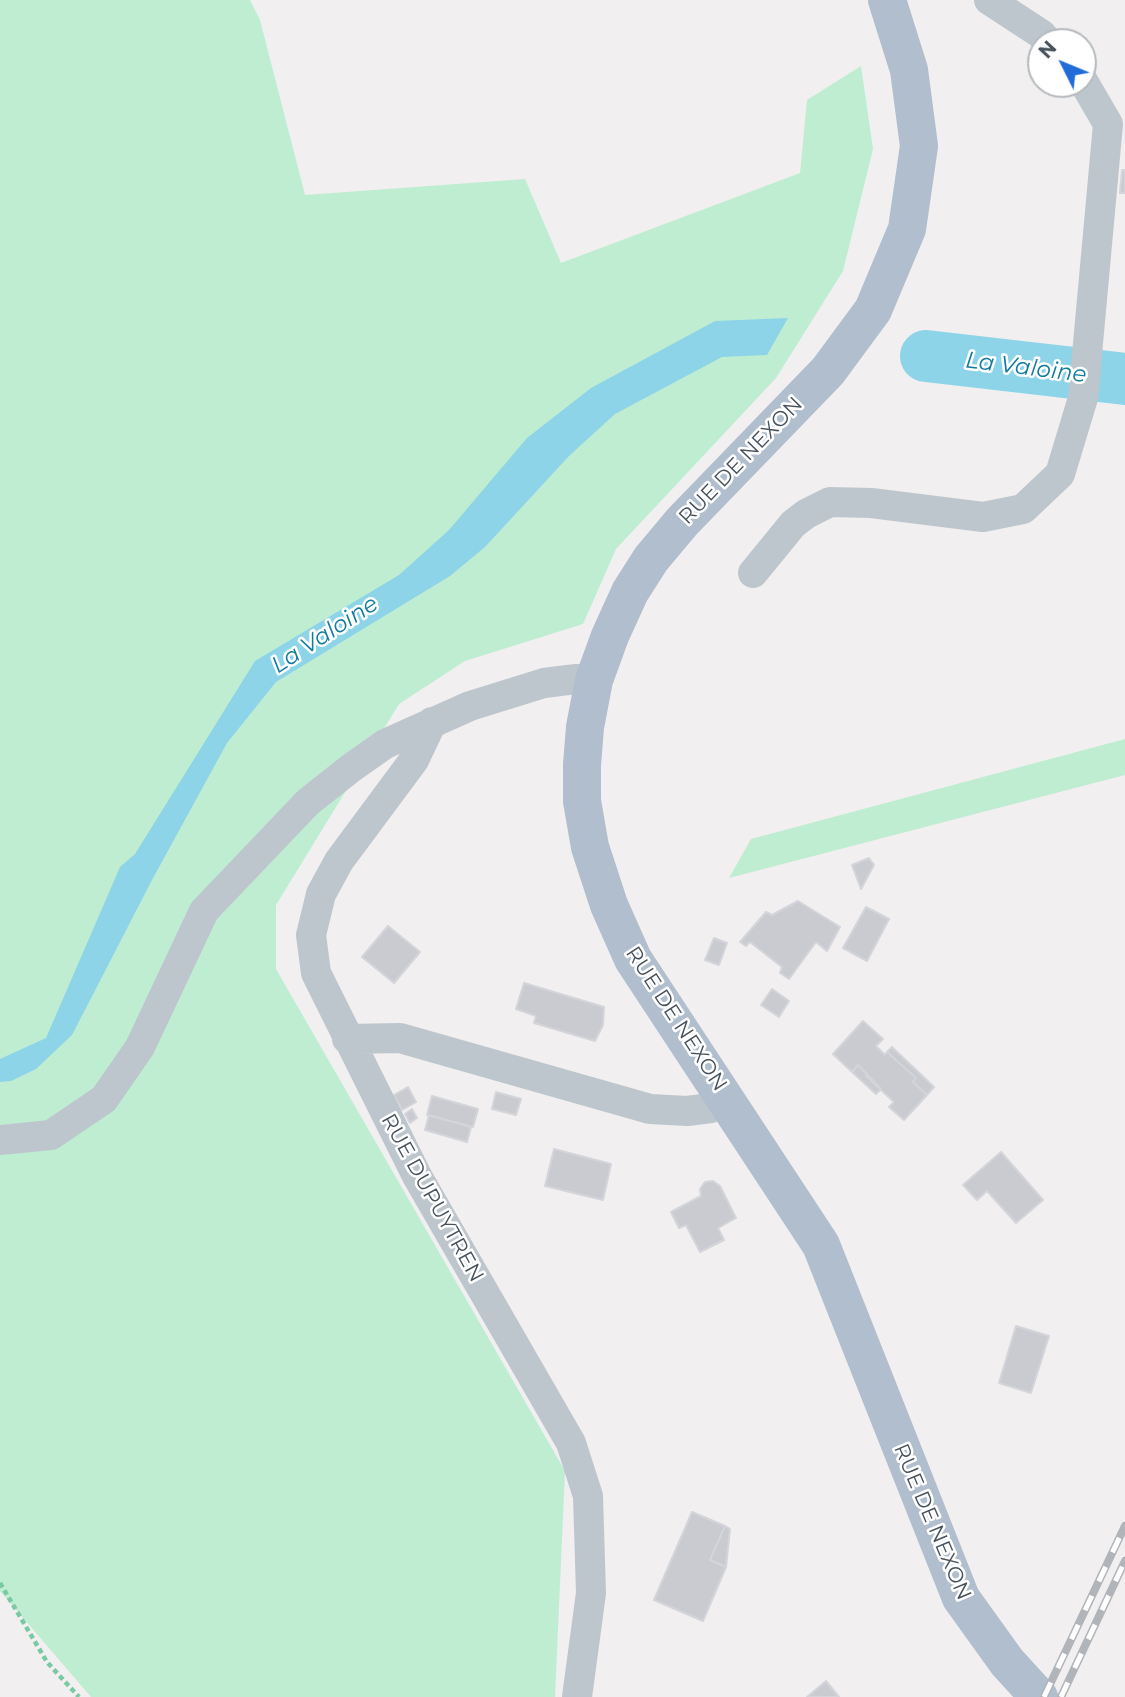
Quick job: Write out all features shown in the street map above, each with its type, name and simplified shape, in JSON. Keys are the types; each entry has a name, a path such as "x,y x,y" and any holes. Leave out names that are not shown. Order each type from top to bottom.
{"main road":[{"name":"RUE DE NEXON","path":"887,0 909,70 919,146 907,229 873,310 828,371 682,522 651,559 630,592 594,680 584,727 582,801 590,848 609,905 633,959 821,1245 961,1598 1007,1662 1039,1697"}],"street":[{"path":"989,0 1032,28"},
{"path":"753,573 793,524 830,502 871,503 983,517 1023,509 1060,474 1083,398 1108,124 1093,98"},
{"path":"0,1140 51,1135 104,1099 140,1047 204,912 308,802 385,744 432,722 470,706 544,683 594,680"},
{"name":"RUE DUPUYTREN","path":"432,722 414,760 339,861 321,894 311,935 316,973 417,1176 571,1443 588,1496 592,1592 577,1697"},
{"path":"347,1038 400,1038 650,1109 687,1111 711,1108 727,1099"}],"path":[{"path":"0,1583 47,1662 79,1697"}],"green space":[{"path":"0,0 250,0 260,20 305,195 525,179 561,263 800,173 807,100 861,66 873,149 843,271 776,378 616,549 583,624 465,661 399,704 276,905 276,969 565,1471 555,1697 91,1697 0,1591"},
{"path":"1125,739 1125,775 729,878 751,839"}],"water":[{"path":"788,318 767,355 722,357 615,414 569,456 485,547 450,576 276,682 227,743 72,1035 36,1069 11,1081 0,1082 0,1059 46,1038 120,867 135,854 255,661 399,575 449,530 527,438 591,388 715,321"},
{"path":"1086,358 1125,366 1125,397 1085,380"}],"building":[{"path":"1122,170 1125,170 1125,193 1120,193"},
{"path":"869,858 874,865 861,889 852,865"},
{"path":"798,901 840,927 827,951 816,942 789,979 780,973 782,967 750,942 746,946 740,942 766,912 772,915"},
{"path":"866,907 889,919 867,961 843,948"},
{"path":"388,926 420,952 394,983 362,957"},
{"path":"714,938 727,943 719,965 705,960"},
{"path":"524,983 604,1007 603,1025 595,1041 534,1023 536,1016 516,1009"},
{"path":"772,989 789,1001 779,1017 761,1005"},
{"path":"863,1021 883,1039 876,1046 885,1055 887,1052 916,1078 913,1082 927,1095 904,1120 889,1107 894,1102 858,1065 852,1072 833,1054"},
{"path":"892,1047 934,1087 927,1095 913,1082 916,1078 887,1052"},
{"path":"858,1065 881,1089 876,1094 852,1072"},
{"path":"408,1087 416,1102 402,1110 394,1095"},
{"path":"496,1092 521,1099 516,1115 492,1109"},
{"path":"432,1096 478,1109 473,1127 427,1115"},
{"path":"412,1109 417,1118 410,1123 405,1114"},
{"path":"429,1115 471,1127 467,1142 425,1130"},
{"path":"554,1149 611,1164 603,1200 545,1186"},
{"path":"1001,1152 1043,1200 1016,1223 987,1191 977,1200 963,1185"},
{"path":"713,1181 720,1186 736,1218 718,1228 724,1240 700,1252 686,1225 679,1228 671,1212 701,1196 700,1189 705,1182"},
{"path":"1016,1326 1049,1336 1031,1393 999,1383"},
{"path":"692,1512 725,1526 710,1560 726,1567 703,1621 654,1600"},
{"path":"725,1526 730,1529 726,1567 710,1560"},
{"path":"826,1681 839,1697 807,1697"}],"waterway":[{"name":"La Valoine","path":"926,356 1125,379"}],"railway":[{"path":"1044,1697 1125,1526"},
{"path":"1061,1697 1125,1561"}]}
